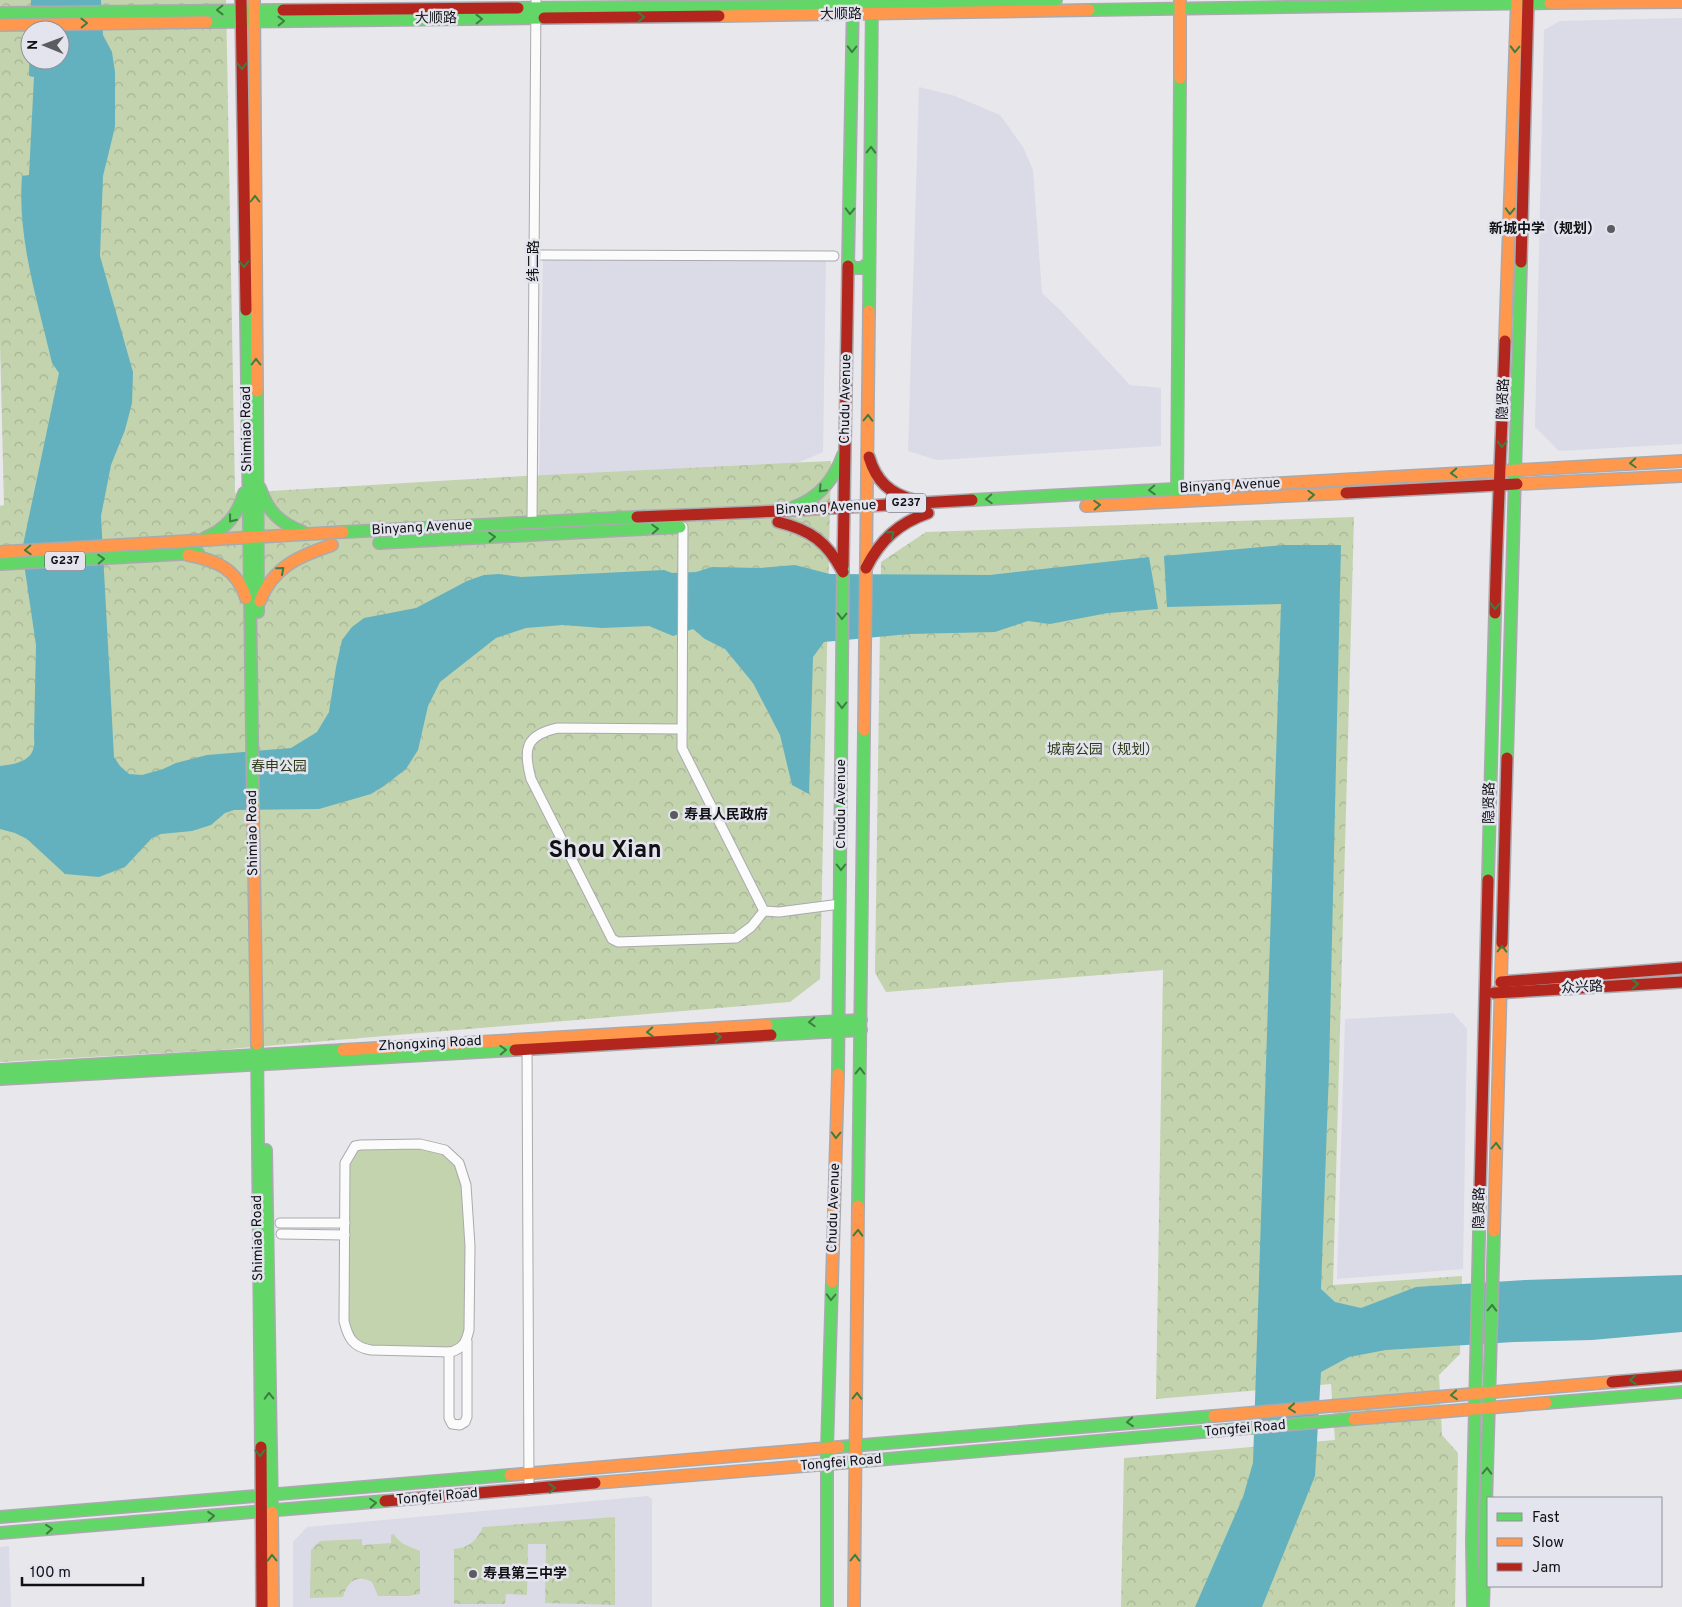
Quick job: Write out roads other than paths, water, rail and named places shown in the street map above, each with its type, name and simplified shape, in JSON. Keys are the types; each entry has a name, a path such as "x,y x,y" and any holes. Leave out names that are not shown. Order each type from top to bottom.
{"main road":[{"path":"0,12 109,11 241,5 536,9 1056,0"},
{"name":"隐贤路","path":"1483,1607 1514,485 1522,2"},
{"name":"隐贤路","path":"1472,1607 1483,993 1497,518 1502,470 1522,2"},
{"name":"大顺路","path":"0,25 241,22 536,9 1682,2"},
{"name":"Chudu Avenue","path":"827,1607 827,1449 839,1021 843,574 853,3"},
{"name":"Chudu Avenue","path":"854,1607 872,3"},
{"path":"1178,501 1180,4"},
{"name":"Shimiao Road","path":"241,5 252,474"},
{"name":"Shimiao Road","path":"254,5 252,546 262,1060 266,1496 262,1607"},
{"path":"849,263 852,268 862,268 869,263"},
{"path":"848,320 854,316 862,316 869,320"},
{"path":"866,570 873,552 888,536 927,508 891,493 881,484 871,464 867,446"},
{"path":"843,574 827,548 809,531 792,525 779,516 821,491 840,464 846,448"},
{"name":"Binyang Avenue","path":"0,552 185,542 252,546 325,534 532,522 845,513 1177,489 1682,461"},
{"path":"252,474 271,514 286,526 302,532 325,534"},
{"path":"185,542 212,536 223,529 234,518 252,474"},
{"name":"Binyang Avenue","path":"1072,506 1682,476"},
{"name":"Binyang Avenue","path":"927,508 1033,508"},
{"name":"Binyang Avenue","path":"740,524 779,516"},
{"name":"Binyang Avenue","path":"371,543 688,527"},
{"path":"253,610 268,583 278,571 305,554 337,545 294,547"},
{"name":"G237","path":"0,564 220,551"},
{"path":"183,554 206,558 220,564 242,585 253,610"},
{"name":"众兴路","path":"1483,993 1501,987 1682,968"},
{"name":"众兴路","path":"1501,987 1682,982"},
{"name":"Zhongxing Road","path":"527,1044 839,1021 861,1025"},
{"name":"Zhongxing Road","path":"0,1079 262,1060 861,1025"},
{"name":"Zhongxing Road","path":"0,1070 262,1060"},
{"name":"Tongfei Road","path":"0,1517 528,1475 1682,1376"},
{"name":"Tongfei Road","path":"0,1533 1682,1392"},
{"name":"Shimiao Road","path":"266,1512 273,1607"}],"street":[{"name":"纬二路","path":"532,522 536,9"},
{"path":"538,255 834,256"},
{"path":"688,527 684,556 682,748 764,911"},
{"path":"682,728 558,728 545,731 535,736 528,744 526,754 531,779 612,939 618,942 736,938 751,927 764,911"},
{"path":"764,911 779,912 840,904"},
{"path":"527,1044 529,1490"},
{"path":"448,1352 448,1416 452,1424 460,1425 465,1422 467,1417 470,1246 466,1185 459,1163 445,1150 420,1144 355,1146 345,1163 344,1321 352,1343 370,1350 448,1352 460,1349 467,1340"},
{"path":"280,1223 345,1223"},
{"path":"281,1234 345,1234"}],"water":[{"path":"31,0 101,0 103,35 112,52 115,72 115,127 103,176 100,256 133,372 132,403 125,430 111,465 101,516 114,757 129,774 142,775 207,755 291,748 317,732 329,712 342,640 352,627 364,618 416,608 467,581 484,575 499,574 521,577 664,570 672,573 696,572 712,567 760,568 795,565 830,574 990,575 1149,557 1158,609 1108,613 1050,624 1028,621 995,632 909,634 824,642 813,657 809,794 792,785 780,735 753,683 725,649 705,639 693,629 673,636 649,626 602,628 563,625 526,628 496,638 440,682 428,706 418,750 406,769 371,794 319,809 234,810 225,813 211,825 192,831 161,834 152,838 125,867 99,877 65,874 27,839 0,829 0,766 20,762 30,756 34,745 36,645 22,550 59,373 52,363 35,294 26,247 21,200 22,176 29,175 34,77 29,76 29,70 70,70 70,20 30,20"},
{"path":"1283,545 1341,545 1329,1070 1321,1289 1335,1302 1361,1308 1416,1287 1525,1280 1682,1275 1682,1332 1592,1340 1514,1342 1386,1350 1349,1357 1321,1372 1315,1476 1262,1607 1195,1607 1243,1497 1253,1463 1281,604 1167,607 1164,556"}],"place":[{"name":"新城中学（规划）","path":"1611,229"},
{"name":"寿县人民政府","path":"674,815"},
{"name":"寿县第三中学","path":"473,1574"}],"district":[{"name":"Shou Xian","path":"605,851"}],"park label":[{"name":"城南公园（规划）","path":"1103,750"},
{"name":"春申公园","path":"279,767"}]}
